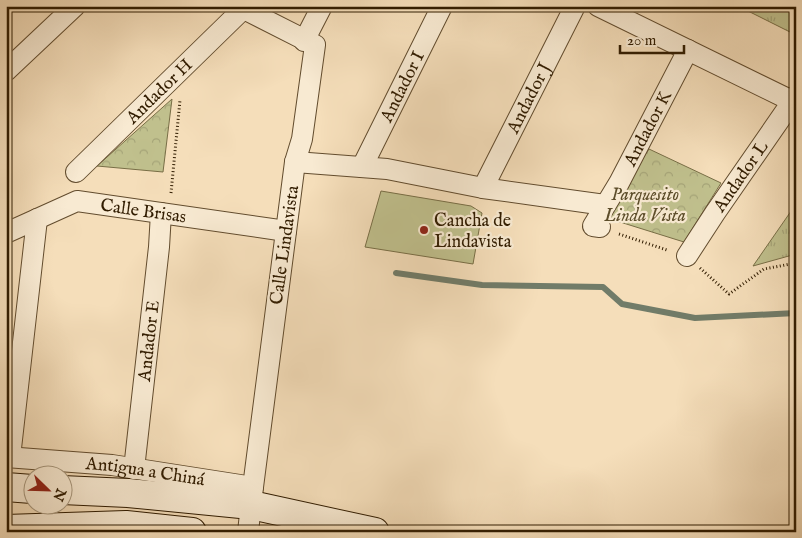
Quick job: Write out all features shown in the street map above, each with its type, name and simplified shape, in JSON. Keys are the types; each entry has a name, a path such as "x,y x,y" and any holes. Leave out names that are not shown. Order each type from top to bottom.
{"main road":[{"path":"6,488 22,489"},
{"path":"72,490 192,499 252,496 375,532"},
{"path":"6,529 126,525 192,532"}],"street":[{"path":"6,71 75,6"},
{"path":"240,8 304,40 322,6"},
{"name":"Andador I","path":"362,168 442,6"},
{"name":"Andador J","path":"482,188 575,6"},
{"path":"598,6 688,50 794,98"},
{"name":"Andador H","path":"76,172 240,8"},
{"name":"Calle Lindavista","path":"248,532 295,162 302,139 315,45 304,40"},
{"name":"Andador K","path":"600,227 593,226 618,183 688,50"},
{"name":"Andador L","path":"687,256 794,98"},
{"path":"295,162 387,169 482,188 605,205"},
{"name":"Calle Brisas","path":"6,233 77,201 165,206 286,231"},
{"name":"Andador E","path":"134,469 165,206"},
{"path":"8,457 37,219"},
{"name":"Antigua a Chiná","path":"8,457 112,465 252,496"},
{"path":"187,531 192,499"}],"path":[{"path":"165,206 183,66"}],"green space":[{"path":"738,6 796,6 796,35"},
{"path":"172,99 163,172 97,166"},
{"name":"Parquesito Linda Vista","path":"649,149 721,183 684,242 604,217"},
{"name":"Cancha de Lindavista","path":"381,191 471,206 482,213 473,264 365,247"},
{"path":"796,204 796,254 753,266"}],"waterway":[{"path":"396,273 482,285 603,287 622,304 695,318 796,313"}],"place":[{"name":"Cancha de Lindavista","path":"424,230"}]}
